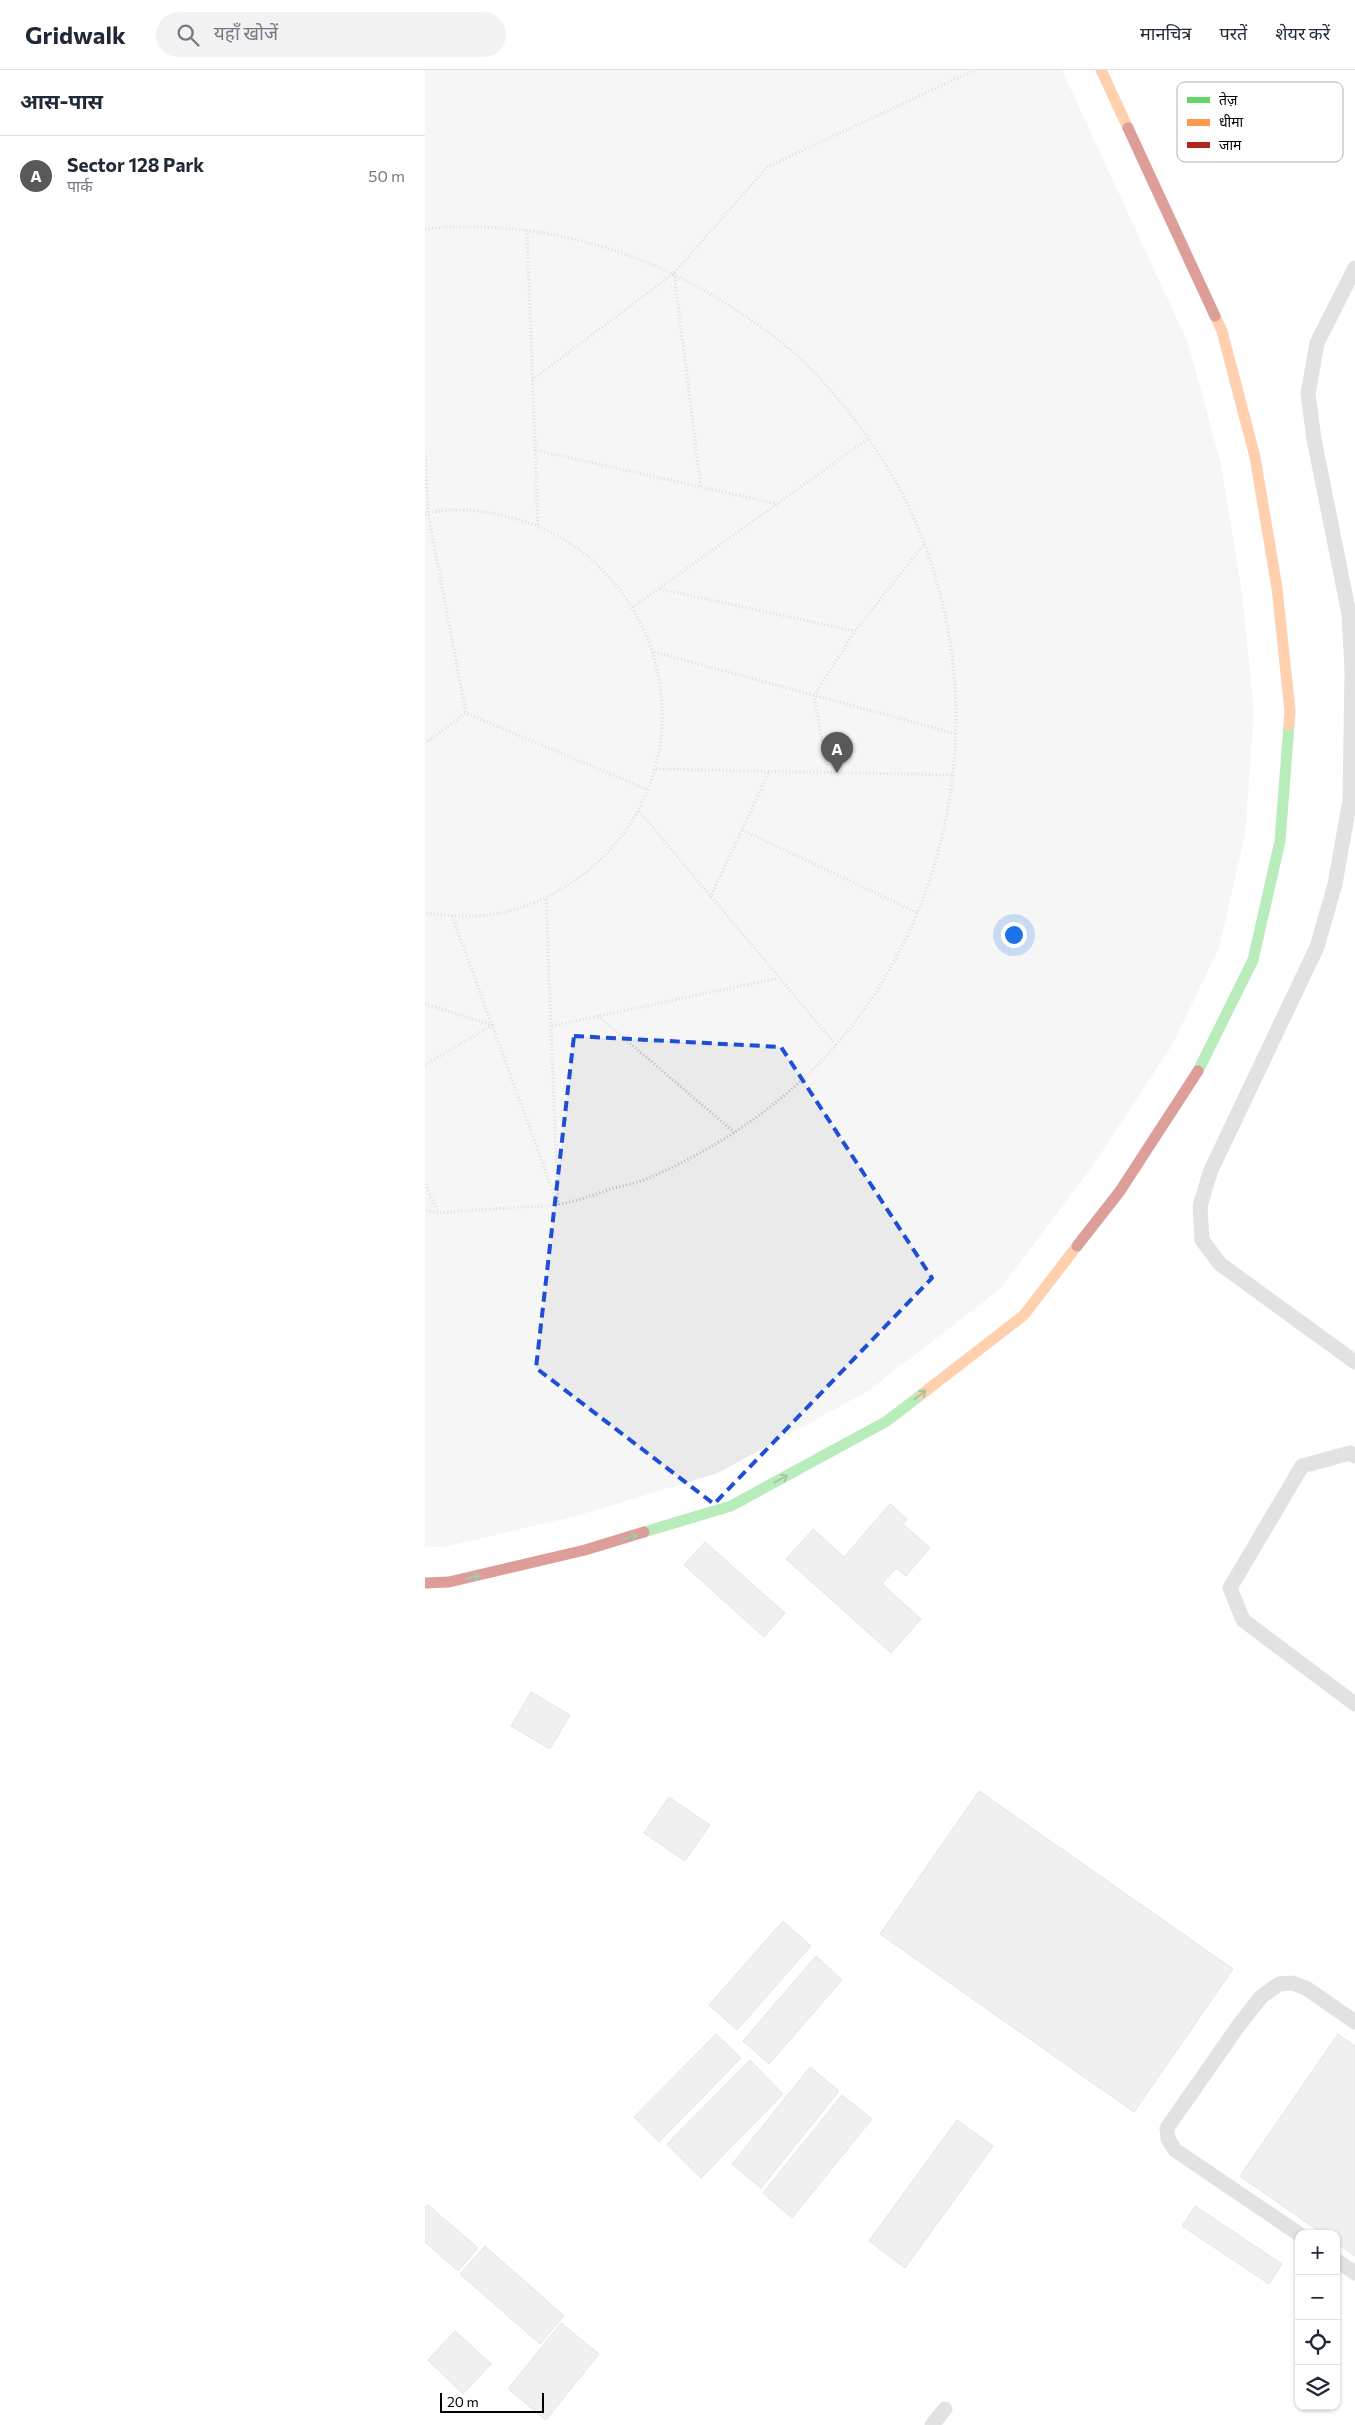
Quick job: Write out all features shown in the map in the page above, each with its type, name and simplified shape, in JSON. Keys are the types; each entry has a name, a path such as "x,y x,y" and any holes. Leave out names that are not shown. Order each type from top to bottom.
{"main road":[{"path":"425,1583 449,1582 585,1550 731,1506 887,1420 1023,1315 1120,1191 1203,1063 1253,960 1280,841 1290,711 1277,588 1255,457 1222,331 1101,70"}],"lane":[{"path":"1355,268 1317,343 1308,394 1314,439 1349,614 1352,670 1348,809 1335,884 1317,947 1211,1170 1200,1206 1202,1240 1220,1264 1355,1362"},
{"path":"1355,1456 1350,1453 1302,1466 1230,1588 1243,1620 1355,1704"},
{"path":"1295,2231 1175,2150 1168,2139 1167,2128 1250,2011 1261,1997 1279,1984 1292,1983 1306,1988 1355,2022"},
{"path":"1340,2263 1355,2273"},
{"path":"932,2425 945,2409"}],"path":[{"path":"532,380 674,273 767,167 975,70"},
{"path":"425,229 453,226 527,230 602,246 674,273 749,316 814,372 869,438 900,489 925,543 945,614 954,670 957,734 954,775 941,845 918,913 883,982 836,1045 789,1092 735,1133 650,1178 558,1205 438,1212 425,1210"},
{"path":"527,230 538,526"},
{"path":"674,273 701,487"},
{"path":"633,607 869,438"},
{"path":"534,450 777,504"},
{"path":"425,452 427,513 466,713"},
{"path":"425,913 452,916 501,913 546,898 583,876 614,846 639,811 656,769 663,730 661,690 653,652 633,607 607,574 575,546 538,526 493,513 466,510 427,513"},
{"path":"828,772 814,696 855,631 925,543"},
{"path":"659,588 855,631"},
{"path":"653,652 957,734"},
{"path":"425,743 466,713"},
{"path":"466,713 648,790"},
{"path":"656,769 954,775"},
{"path":"710,898 769,772"},
{"path":"639,811 710,898 836,1045"},
{"path":"742,830 918,913"},
{"path":"546,898 558,1205"},
{"path":"452,916 558,1205"},
{"path":"551,1026 778,978"},
{"path":"425,1004 492,1025"},
{"path":"597,1016 735,1133"},
{"path":"425,1065 492,1025"},
{"path":"425,1184 438,1212"}],"highlighted area":[{"path":"574,1036 781,1047 932,1278 714,1504 536,1368"}],"shaded area":[{"path":"425,70 1062,70 1188,343 1221,464 1242,593 1254,711 1245,835 1219,948 1172,1045 1090,1170 999,1290 868,1391 718,1473 576,1516 444,1547 425,1547"}],"building":[{"path":"890,1504 907,1519 903,1524 930,1548 906,1576 896,1568 882,1584 921,1619 891,1653 786,1559 813,1529 844,1557"},
{"path":"705,1542 785,1613 764,1637 684,1565"},
{"path":"531,1692 570,1715 550,1749 511,1726"},
{"path":"979,1791 1233,1969 1134,2112 880,1934"},
{"path":"669,1797 710,1825 685,1861 644,1833"},
{"path":"783,1921 811,1946 737,2030 709,2005"},
{"path":"816,1956 842,1980 769,2064 743,2041"},
{"path":"716,2034 741,2058 659,2142 634,2117"},
{"path":"1338,2034 1355,2046 1355,2256 1340,2246 1340,2230 1317,2230 1240,2176"},
{"path":"750,2060 783,2094 701,2178 667,2144"},
{"path":"810,2067 839,2091 761,2188 732,2164"},
{"path":"842,2095 872,2119 792,2218 763,2193"},
{"path":"957,2120 993,2146 905,2268 869,2241"},
{"path":"428,2205 478,2248 458,2271 425,2242 425,2208"},
{"path":"1195,2206 1282,2264 1269,2284 1182,2226"},
{"path":"485,2246 564,2316 540,2344 460,2274"},
{"path":"561,2323 599,2354 546,2420 508,2389"},
{"path":"455,2331 491,2364 463,2394 428,2360"}],"traffic: fast":[{"path":"1198,1071 1253,960 1280,841 1289,725"},
{"path":"644,1532 731,1506 887,1421 922,1394"}],"traffic: slow":[{"path":"1101,70 1128,128"},
{"path":"1215,316 1222,331 1255,457 1277,588 1290,711 1289,725"},
{"path":"922,1394 1024,1315 1077,1246"}],"traffic: jam":[{"path":"1128,128 1215,316"},
{"path":"1077,1246 1120,1191 1198,1071"},
{"path":"425,1583 449,1582 585,1550 644,1532"}],"place":[{"name":"Sector 128 Park","path":"837,773"}]}
